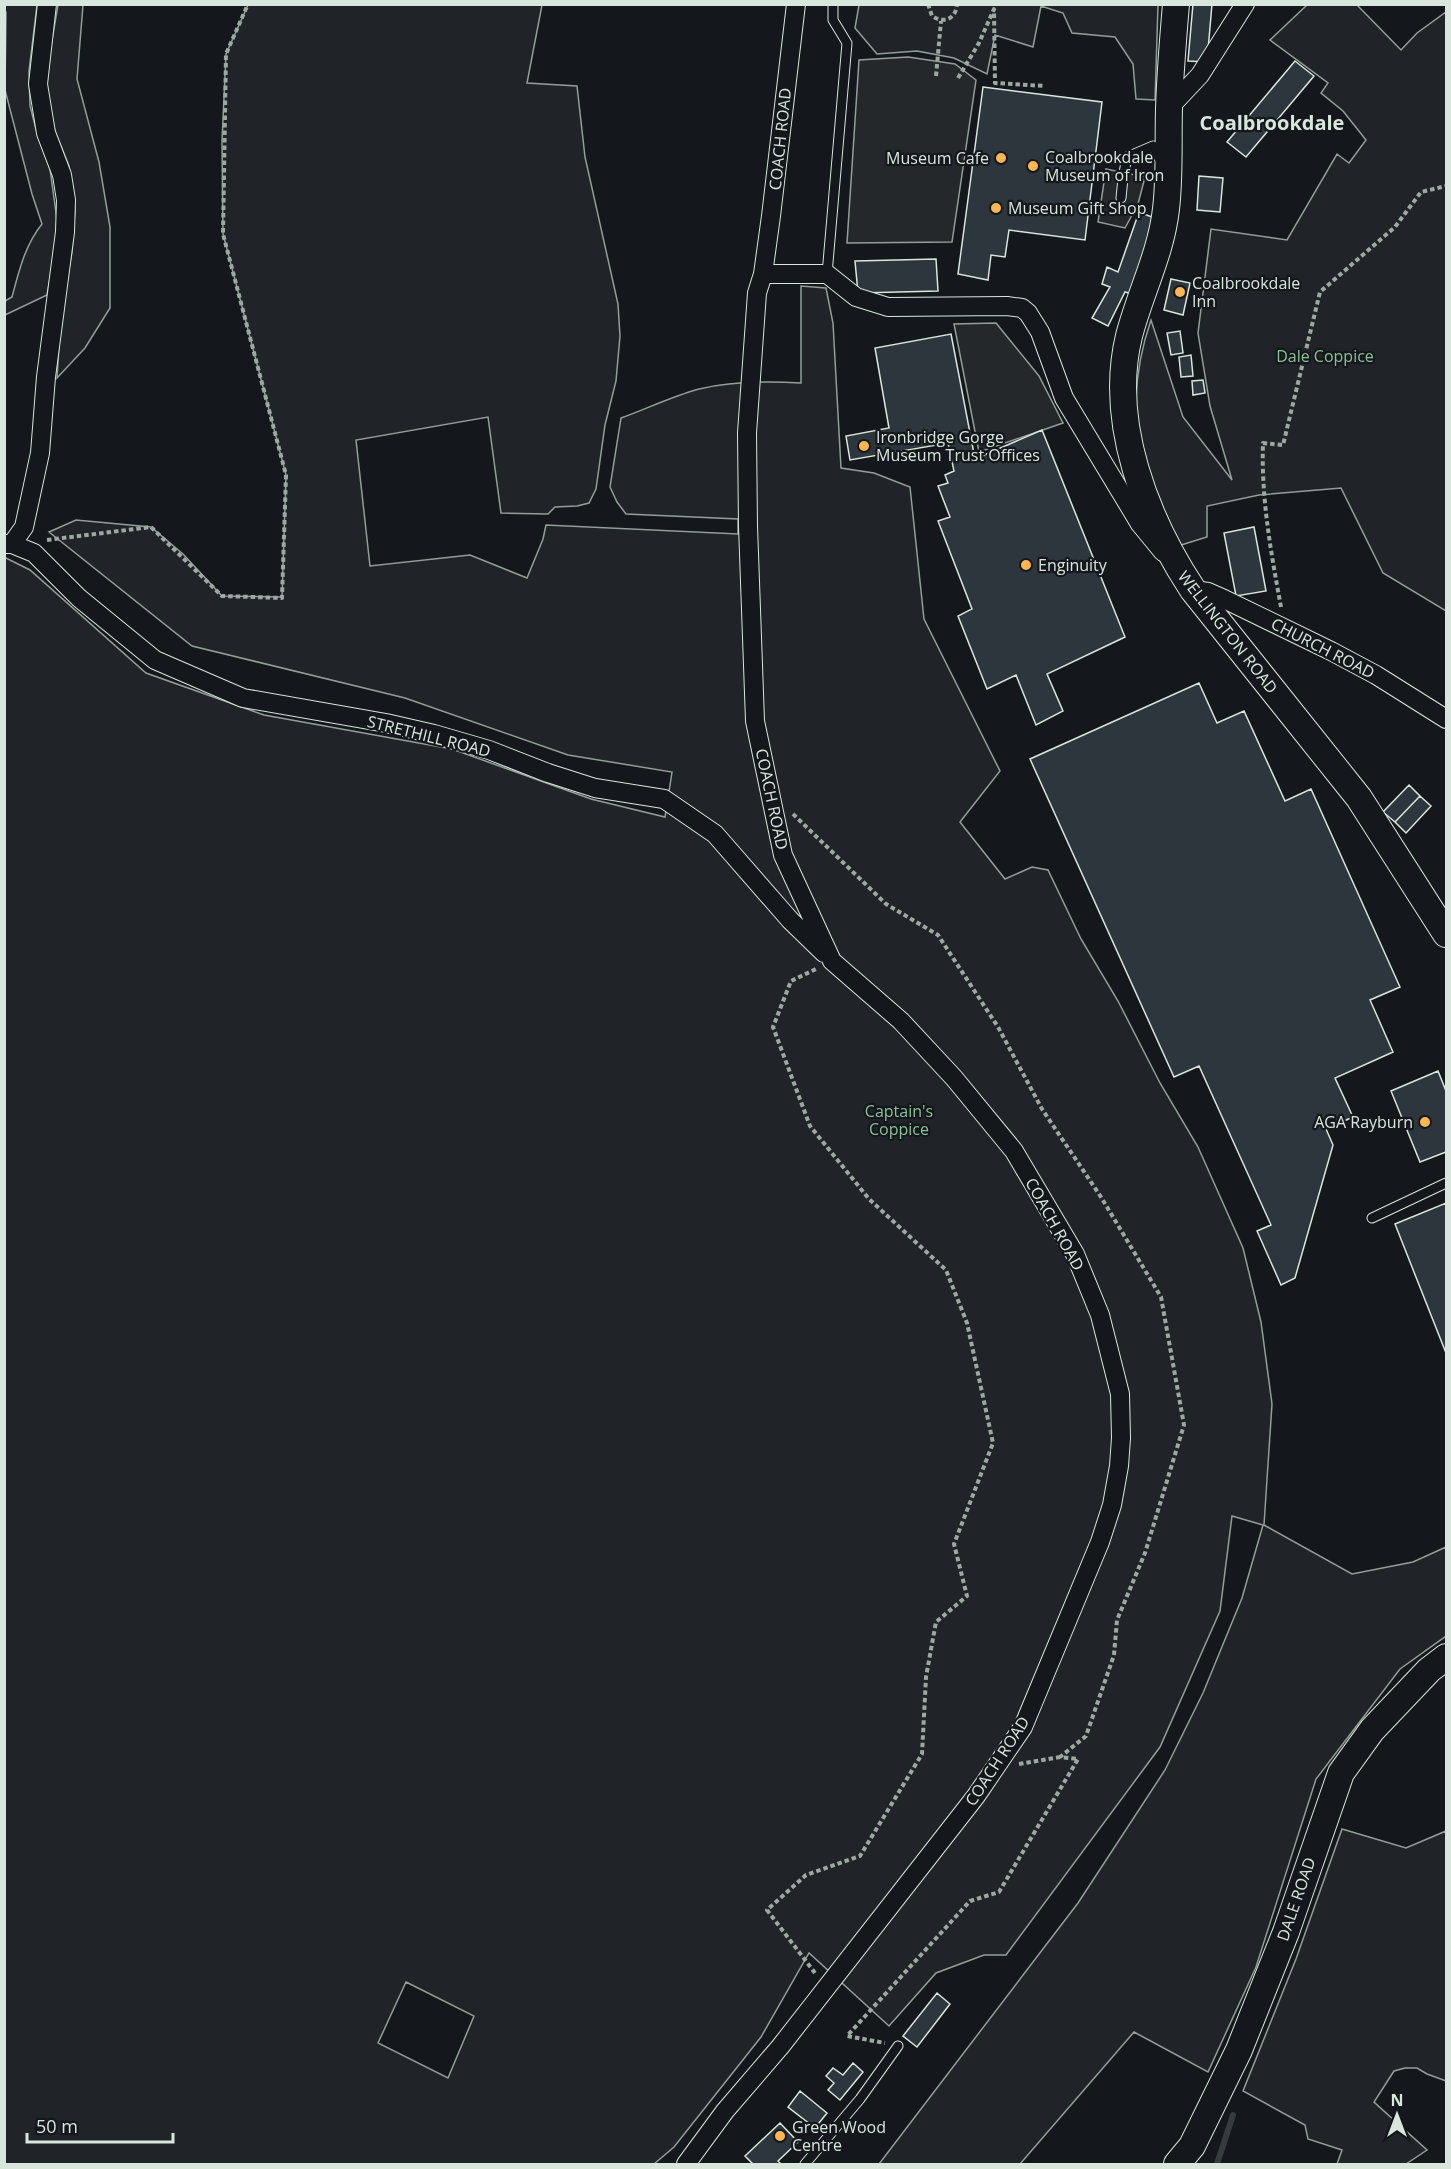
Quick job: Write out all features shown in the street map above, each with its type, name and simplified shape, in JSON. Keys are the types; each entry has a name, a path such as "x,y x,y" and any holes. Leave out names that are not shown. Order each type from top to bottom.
{"street":[{"path":"8,544 24,527 40,453 46,377 65,232 66,200 62,175 46,133 38,84 48,4"},
{"name":"COACH ROAD","path":"686,2164 725,2111 780,2047 1001,1762 1023,1727 1100,1542 1112,1505 1121,1438 1120,1394 1100,1316 1075,1254 1014,1151 954,1078 901,1021 832,961 783,855 755,721 747,433 757,293 763,274 796,4"},
{"name":"WELLINGTON ROAD","path":"1176,4 1169,108 1166,209 1160,245 1129,334 1122,382 1123,407 1136,467 1147,502 1177,566 1193,590 1359,798 1446,934"},
{"path":"1169,108 1200,75 1242,6"},
{"path":"763,274 827,274 856,297 888,306 1022,308 1040,332 1064,398 1140,524 1177,566"},
{"name":"STRETHILL ROAD","path":"8,544 34,554 79,598 155,660 185,675 243,698 386,723 434,734 489,750 595,788 664,799 715,834 790,920 832,961"},
{"name":"CHURCH ROAD","path":"1193,590 1208,592 1285,628 1376,675 1446,719"},
{"name":"DALE ROAD","path":"1177,2164 1192,2146 1239,2050 1286,1932 1341,1773 1371,1730 1428,1670 1446,1657"}],"lane":[{"path":"827,274 847,43 833,20 833,4"},
{"path":"1121,198 1122,178 1127,158 1153,146 1168,175"},
{"path":"1372,1218 1446,1183"},
{"path":"805,2164 860,2099 898,2046"}],"path":[{"path":"8,544 151,527 222,596 282,598 286,475 223,234 226,54 248,4"},
{"path":"928,4 932,16 941,21 950,19 954,15 957,4"},
{"path":"958,78 979,43 994,9 995,83 1045,86"},
{"path":"936,76 941,21"},
{"path":"1285,628 1269,544 1262,467 1263,442 1283,445 1320,292 1395,227 1421,192 1446,186"},
{"path":"769,791 886,904 938,935 998,1027 1042,1108 1101,1197 1161,1297 1184,1425 1145,1553 1117,1620 1114,1655 1086,1736 1060,1757"},
{"path":"826,1988 767,1910 806,1875 860,1856 922,1754 926,1677 936,1622 967,1596 954,1544 993,1443 967,1323 946,1270 869,1199 810,1126 773,1028 791,981 832,961"},
{"path":"898,2046 847,2036 969,1901 999,1892 1078,1759 1060,1757 1021,1764 1001,1762"}],"green space":[{"path":"4,5 37,5 29,71 30,106 50,169 57,220 55,251 47,295 5,315 5,301 12,297 27,249 42,224 5,90 6,12"},
{"path":"58,5 83,5 77,79 99,162 110,227 110,308 85,348 57,378 61,313 72,252 75,210 69,166 55,131 46,93 47,69"},
{"name":"Captain's Coppice","path":"248,5 542,5 527,83 577,86 585,157 618,304 620,336 616,381 605,425 596,489 589,503 555,507 548,514 501,513 488,417 356,440 370,566 470,555 527,578 543,539 546,525 738,534 738,519 626,514 610,487 621,418 679,395 711,386 750,382 801,383 801,286 826,288 833,323 841,468 874,473 910,487 924,619 1000,771 960,822 1005,879 1032,867 1048,870 1081,939 1118,1001 1160,1083 1198,1147 1243,1248 1261,1322 1272,1404 1264,1525 1352,1574 1413,1562 1446,1547 1446,1636 1400,1669 1316,1779 1256,1967 1208,2072 1134,2032 1020,2164 879,2164 1078,1903 1165,1770 1203,1693 1242,1598 1263,1525 1232,1516 1220,1611 1160,1747 1006,1955 984,1955 936,1973 889,2026 809,1953 761,2037 674,2147 654,2164 5,2164 4,557 30,570 146,673 264,715 452,749 591,799 665,817 672,772 568,755 405,698 192,646 49,532 76,520 151,527 183,554 222,596 282,597 286,475 223,234 222,141 226,54","holes":["406,1982 474,2016 448,2078 378,2043"]},
{"path":"859,5 1158,5 1155,100 1136,99 1133,64 1115,37 1072,33 1063,13 1041,6 1033,47 995,35 987,74 954,58 917,51 877,54 855,28"},
{"name":"Dale Coppice","path":"1307,5 1357,5 1401,50 1417,33 1446,12 1446,611 1383,573 1341,488 1259,495 1207,506 1207,537 1181,545 1155,495 1142,459 1138,440 1136,399 1141,358 1151,320 1183,417 1232,480 1210,406 1198,333 1211,229 1287,240 1337,154 1349,163 1366,140 1343,111 1321,93 1328,83 1270,40"},
{"path":"1342,1829 1406,1848 1446,1831 1446,2081 1417,2068 1394,2071 1374,2102 1427,2150 1406,2164 1337,2164 1342,2150 1308,2139 1305,2125 1243,2091 1296,1959"}],"shaded area":[{"path":"908,57 955,64 976,80 952,242 847,243 859,60"},
{"path":"1106,169 1145,177 1138,204 1125,228 1098,222"},
{"path":"996,323 1039,376 1063,423 979,452 954,324"}],"building":[{"path":"1193,4 1212,4 1207,62 1188,61"},
{"path":"1295,61 1314,76 1246,157 1227,142"},
{"name":"Coalbrookdale Museum of Iron","path":"983,87 1102,102 1085,240 1009,230 1005,257 991,255 988,280 958,274"},
{"path":"1199,176 1223,178 1220,212 1197,210"},
{"path":"1139,212 1162,221 1136,295 1125,292 1108,326 1092,318 1110,287 1102,284 1107,267 1118,272"},
{"path":"936,259 938,291 858,293 855,261"},
{"path":"1171,279 1190,283 1183,315 1164,310"},
{"path":"1180,331 1183,353 1171,355 1167,333"},
{"name":"Enginuity","path":"951,334 975,459 1042,430 1125,637 1047,674 1063,711 1036,725 1016,675 987,689 958,616 972,609 938,521 950,517 938,486 948,483 945,475 954,471 948,443 850,460 846,436 889,428 875,348"},
{"path":"1191,355 1193,376 1181,377 1179,357"},
{"path":"1203,380 1205,393 1193,395 1192,381"},
{"path":"1254,527 1266,591 1236,596 1224,533"},
{"path":"1199,683 1217,723 1244,711 1285,801 1311,789 1400,987 1370,1000 1393,1052 1335,1078 1353,1117 1326,1129 1333,1145 1295,1278 1281,1285 1257,1231 1271,1225 1199,1066 1174,1077 1030,759"},
{"path":"1409,785 1420,796 1395,822 1383,812"},
{"path":"1420,796 1431,806 1406,833 1395,822"},
{"name":"AGA Rayburn","path":"1438,1071 1446,1091 1446,1152 1420,1162 1391,1091"},
{"path":"1446,1203 1446,1353 1395,1224"},
{"path":"937,1993 950,2004 917,2047 903,2036"},
{"path":"853,2063 863,2072 840,2100 828,2090 834,2083 826,2076 833,2068 843,2075"},
{"path":"800,2091 827,2113 815,2128 788,2107"},
{"path":"780,2123 798,2142 778,2161 781,2164 753,2164 745,2156"}],"waterway":[{"path":"1217,2164 1233,2115"}],"place":[{"name":"Museum Cafe","path":"1001,158"},
{"name":"Coalbrookdale Museum of Iron","path":"1033,166"},
{"name":"Museum Gift Shop","path":"996,208"},
{"name":"Coalbrookdale Inn","path":"1180,292"},
{"name":"Ironbridge Gorge Museum Trust Offices","path":"864,446"},
{"name":"Enginuity","path":"1026,565"},
{"name":"AGA Rayburn","path":"1425,1122"},
{"name":"Green Wood Centre","path":"780,2136"}],"district":[{"name":"Coalbrookdale","path":"1272,122"}]}
